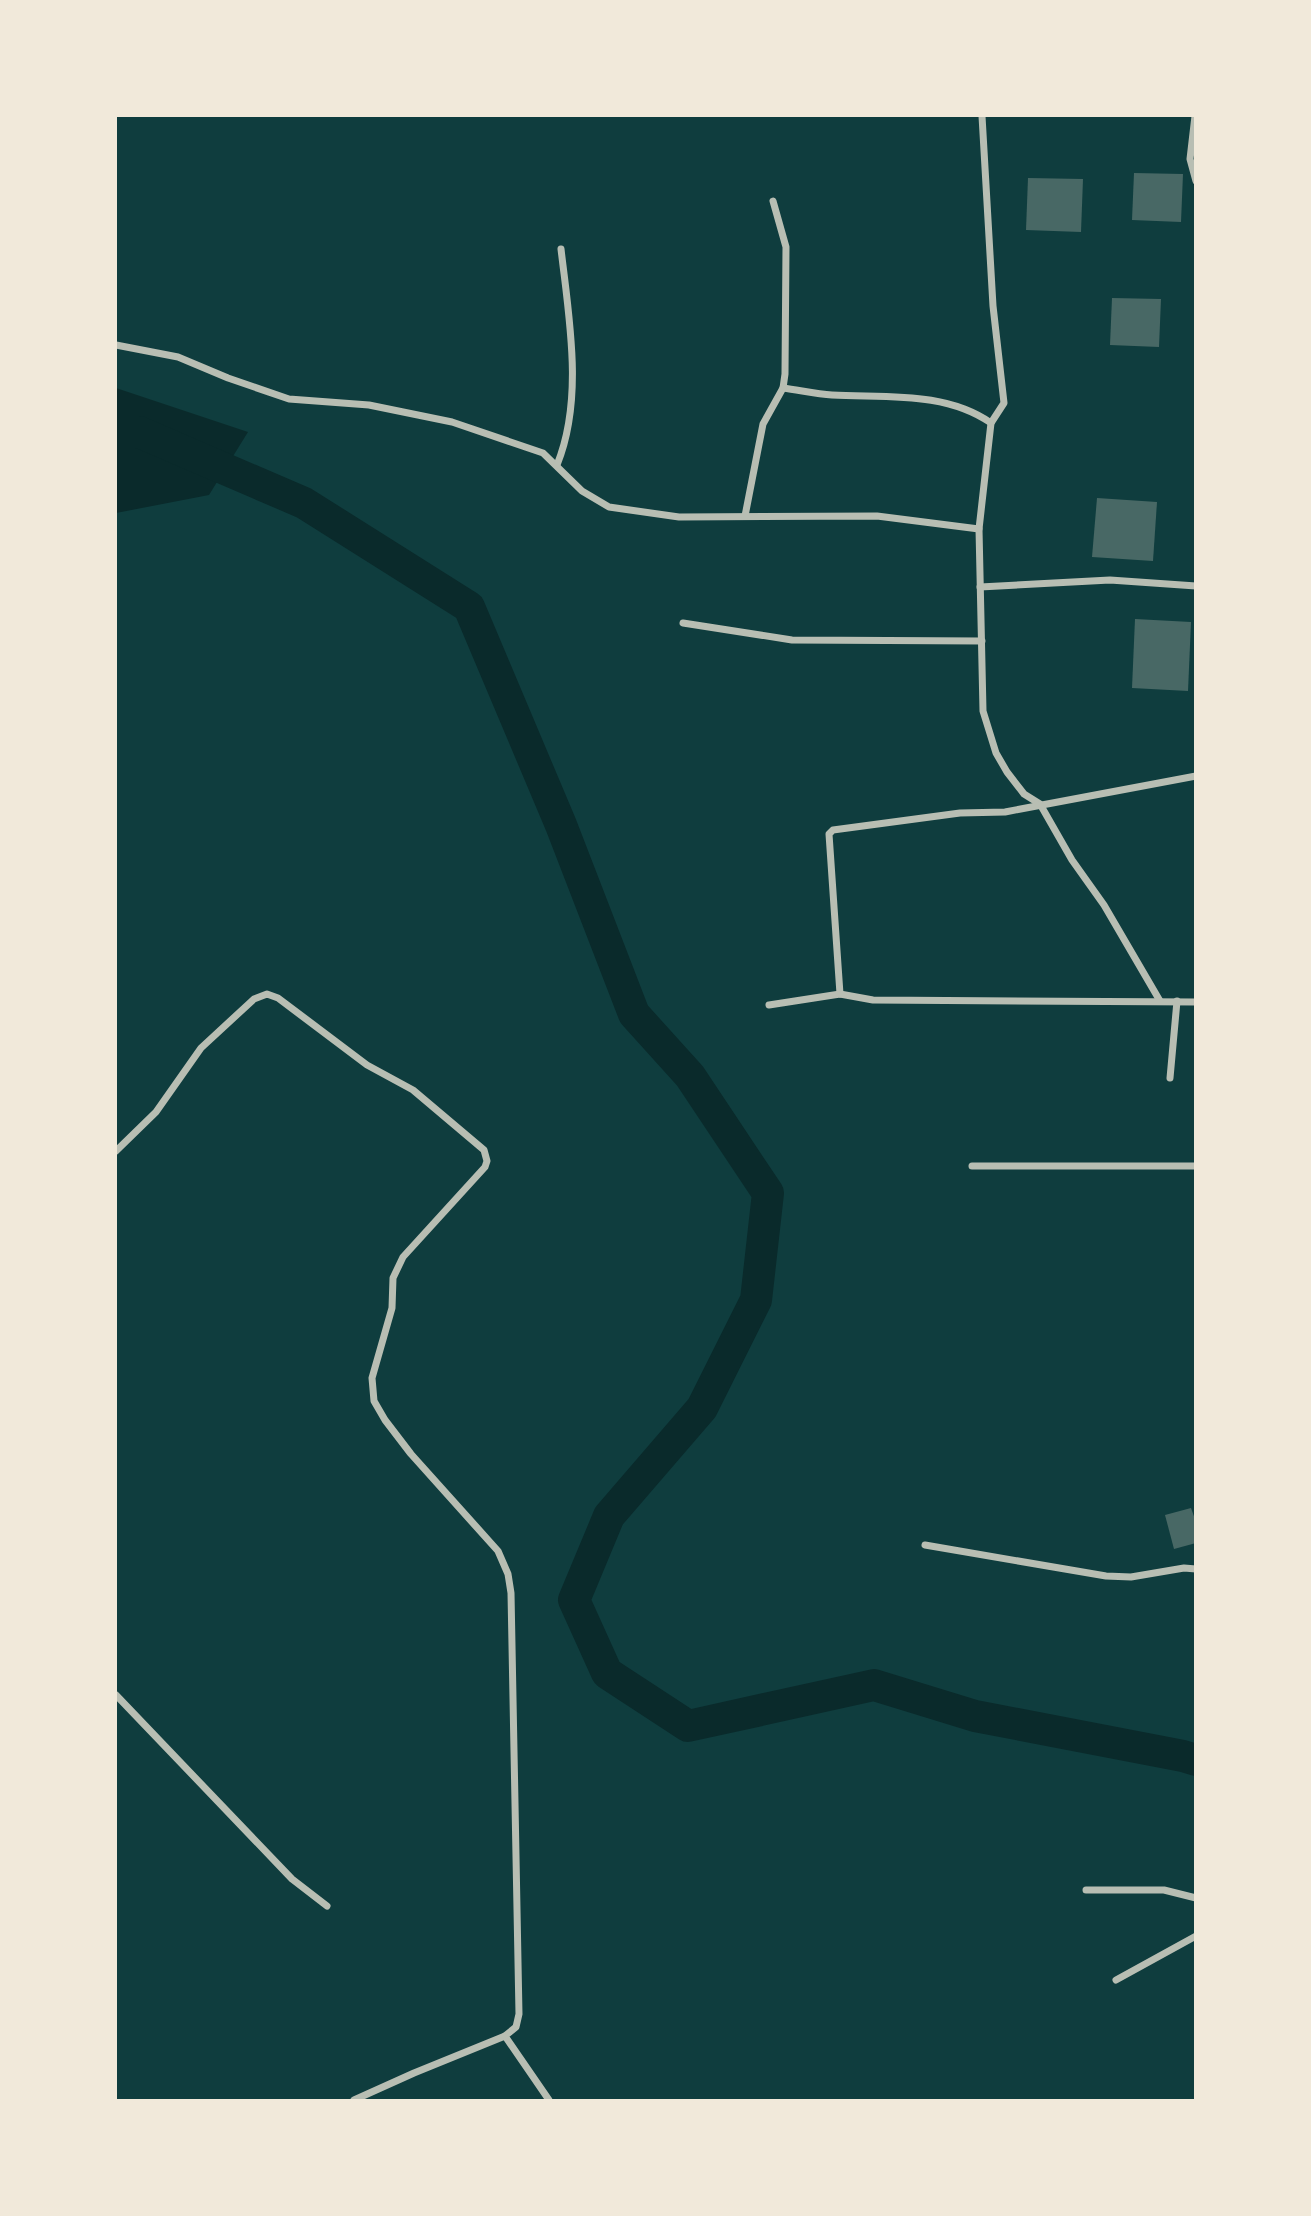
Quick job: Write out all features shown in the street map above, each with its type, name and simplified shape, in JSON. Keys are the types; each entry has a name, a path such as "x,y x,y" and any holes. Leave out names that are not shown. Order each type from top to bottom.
{"street":[{"path":"982,116 993,306 1004,403 991,423 979,529 983,711 988,732 1007,772 1024,794 1040,804 1072,859 1104,905 1160,1001"},
{"path":"1195,116 1190,159 1195,181"},
{"path":"745,516 763,424 783,388 785,374 787,261 782,230 773,201"},
{"path":"556,465 568,432 572,345 561,249"},
{"path":"116,345 178,357 289,399 369,405 452,422 543,453 582,491 608,507 678,517 877,516 979,529"},
{"path":"783,388 828,395 899,397 948,403 976,412 991,423"},
{"path":"980,587 1110,580 1195,586"},
{"path":"683,623 792,640 982,642"},
{"path":"840,994 829,834 833,830 960,813 1005,812 1195,776"},
{"path":"117,1146 156,1112 201,1048 254,999 267,994 278,998 367,1065 413,1090 484,1150 487,1161 485,1167 403,1256 393,1278 392,1308 373,1378 374,1401 384,1420 498,1551 508,1574 511,1606 519,2014 516,2027 505,2036 354,2101"},
{"path":"769,1005 840,994 873,1000 1195,1002"},
{"path":"1170,1078 1178,1001"},
{"path":"972,1166 1195,1166"},
{"path":"925,1545 1106,1576 1131,1577 1184,1568 1195,1569"},
{"path":"116,1695 292,1879 327,1906"},
{"path":"1086,1890 1164,1890 1195,1898"},
{"path":"1116,1979 1195,1936"},
{"path":"505,2036 549,2101"}],"water":[{"path":"116,388 248,432 209,495 116,513"}],"building":[{"path":"1134,173 1183,174 1181,222 1132,220"},
{"path":"1028,178 1083,179 1081,232 1026,230"},
{"path":"1112,298 1161,299 1159,347 1110,345"},
{"path":"1097,498 1157,502 1153,561 1092,557"},
{"path":"1135,619 1191,622 1188,691 1132,688"},
{"path":"1191,1508 1196,1522 1196,1543 1174,1549 1165,1515"}],"waterway":[{"path":"116,432 139,432 304,503 469,607 561,825 634,1014 690,1076 768,1193 756,1300 702,1408 609,1516 574,1600 607,1673 688,1726 874,1685 975,1716 1196,1760"}]}
